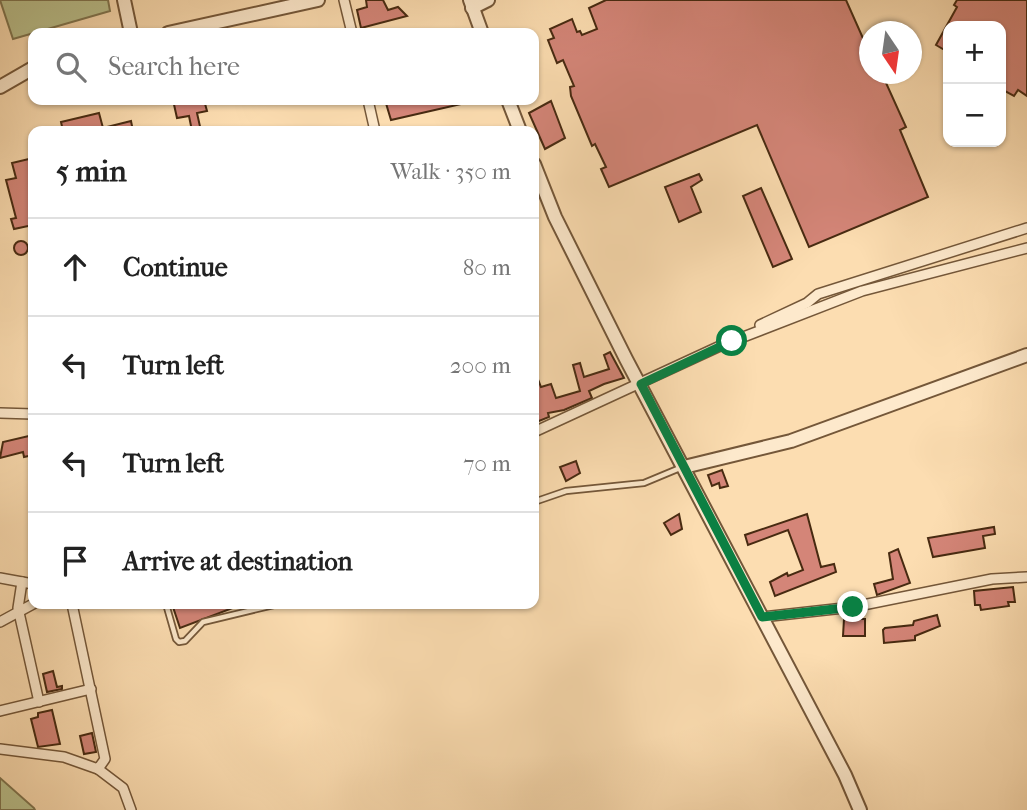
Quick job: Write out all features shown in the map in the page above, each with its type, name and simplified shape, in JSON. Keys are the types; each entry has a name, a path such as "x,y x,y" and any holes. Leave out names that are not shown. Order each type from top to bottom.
{"street":[{"path":"124,0 130,28"},
{"path":"191,28 318,0"},
{"path":"344,0 351,28"},
{"path":"480,28 471,4 488,0"},
{"path":"0,87 28,71"},
{"path":"369,105 374,126"},
{"path":"510,105 518,126"},
{"path":"539,177 555,217 845,775 860,810"},
{"path":"539,430 732,341 818,294 1027,228"},
{"path":"732,341 862,291 1027,247"},
{"path":"684,467 791,441 1027,355"},
{"path":"0,412 28,414"},
{"path":"762,617 853,607 992,579 1027,577"},
{"path":"0,578 28,583"},
{"path":"22,582 18,611 39,702"},
{"path":"0,622 28,606"},
{"path":"73,609 105,752 105,759 98,769"},
{"path":"0,711 91,689"},
{"path":"0,749 64,757 98,769 123,788 131,810"}],"lane":[{"path":"539,500 566,491 644,483 684,467"},
{"path":"168,609 179,642 185,641 203,622 257,609"}],"green space":[{"path":"0,0 108,0 110,11 51,28 28,28 28,35 13,39"},
{"path":"0,778 34,808 35,810 0,810"}],"building":[{"path":"366,0 383,0 388,10 398,7 407,16 361,28 357,10 367,7"},
{"path":"606,0 846,0 859,29 859,84 887,84 906,127 900,130 928,197 809,247 757,125 609,187 601,169 606,167 595,144 592,146 571,96 570,87 574,86 563,60 557,63 548,40 554,38 550,29 572,19 577,32 580,31 582,35 597,29 589,8"},
{"path":"957,0 1027,0 1027,96 1018,90 1014,96 1006,92 1006,21 949,21 957,7 954,5"},
{"path":"943,32 943,49 936,45"},
{"path":"551,101 565,138 545,149 539,136 539,126 535,126 529,113"},
{"path":"174,105 205,105 207,111 197,113 200,126 191,126 189,116 177,118"},
{"path":"386,105 457,105 391,120"},
{"path":"99,113 102,126 62,126 61,122"},
{"path":"131,121 132,126 111,126"},
{"path":"28,159 28,226 14,229 11,219 16,218 6,180 16,178 12,163"},
{"path":"699,174 702,180 691,187 701,212 679,222 665,187"},
{"path":"761,188 792,259 773,267 743,196"},
{"path":"18,241 24,241 28,248 24,255 18,255 14,251 14,245"},
{"path":"610,352 624,378 589,391 592,398 564,410 548,413 549,417 539,421 539,382 541,387 551,384 556,398 580,391 573,365 580,363 584,377 609,369 604,355"},
{"path":"28,436 28,456 24,457 23,452 0,458 3,442"},
{"path":"576,461 580,473 566,481 560,467"},
{"path":"722,470 728,486 720,488 719,483 712,486 708,475"},
{"path":"679,514 682,529 671,535 664,523"},
{"path":"807,514 821,567 834,564 836,572 775,596 770,582 787,573 788,576 803,570 788,530 748,545 745,535"},
{"path":"994,527 995,534 983,536 985,548 933,557 928,538"},
{"path":"898,549 910,583 877,595 874,584 893,579 889,553"},
{"path":"1013,587 1015,602 1008,602 1009,606 981,610 980,605 975,605 974,591"},
{"path":"174,609 230,609 180,628"},
{"path":"937,615 940,626 915,636 915,640 884,643 885,628 913,625 914,621"},
{"path":"844,619 865,619 865,636 843,636"},
{"path":"53,671 57,687 62,686 62,689 47,692 43,674"},
{"path":"52,710 60,744 38,747 31,719 38,717 38,713"},
{"path":"92,733 96,752 84,754 80,736"}],"route":[{"path":"732,341 641,384 762,617 853,607"}]}
